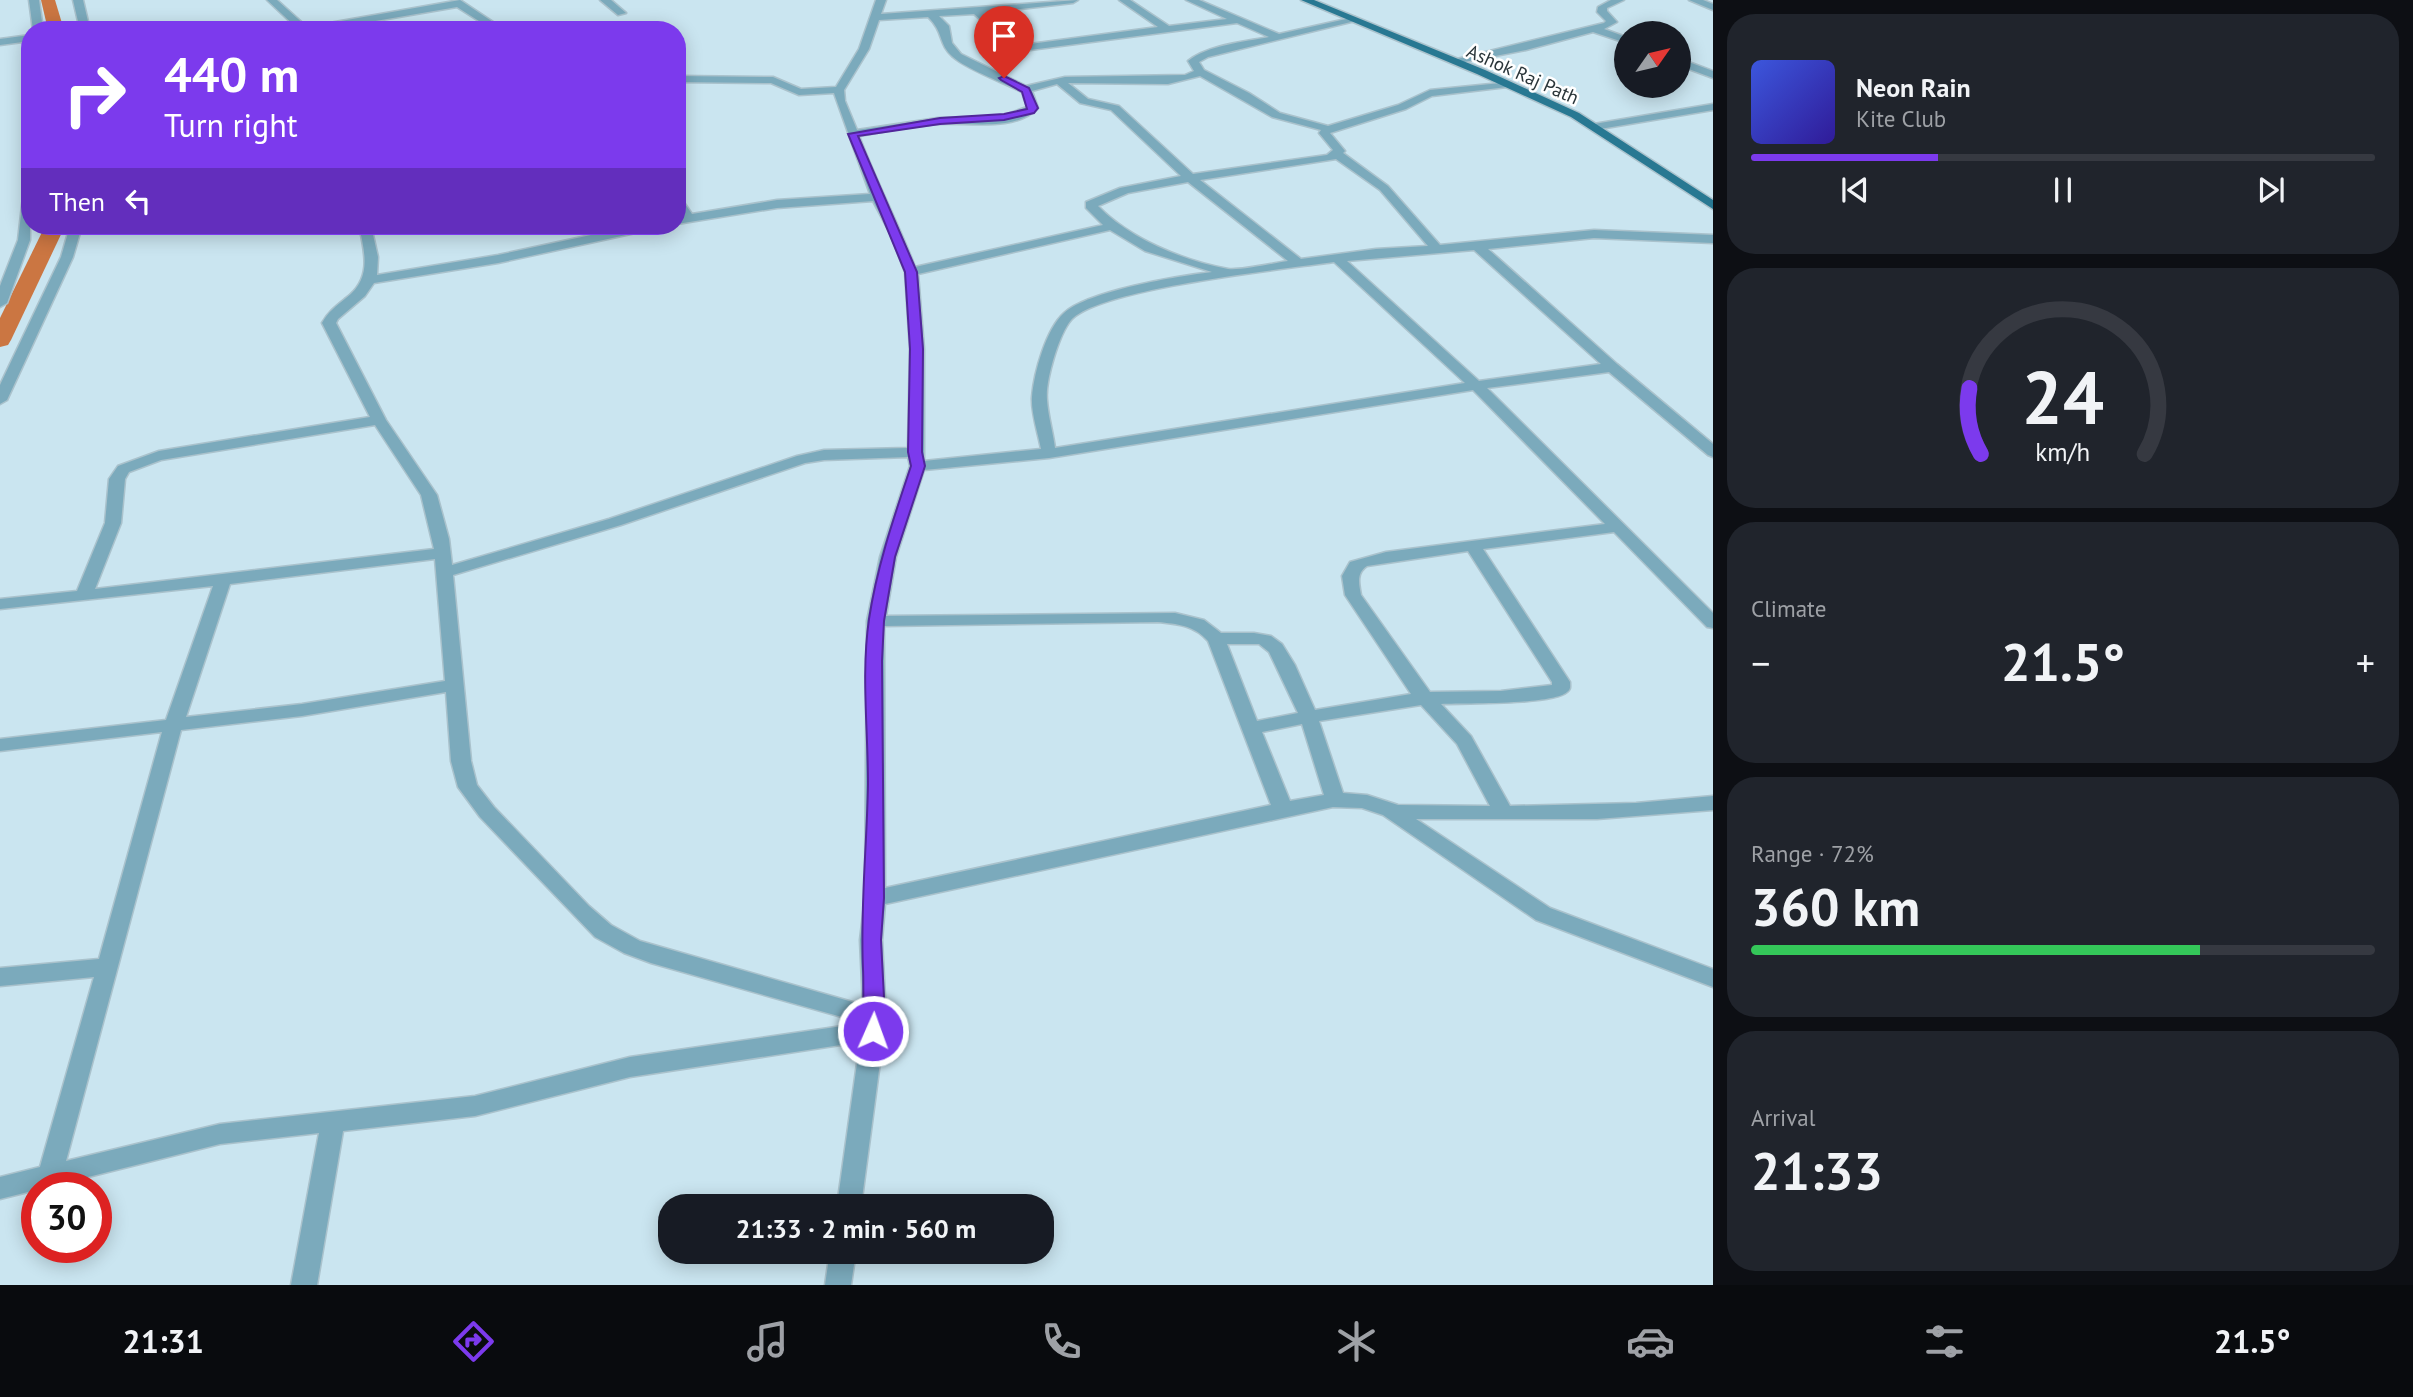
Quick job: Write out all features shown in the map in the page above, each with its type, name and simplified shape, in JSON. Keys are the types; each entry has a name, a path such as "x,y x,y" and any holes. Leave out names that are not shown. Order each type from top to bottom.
{"main road":[{"name":"Ashok Raj Path","path":"1306,0 1507,84 1594,127 1713,205"}],"street":[{"path":"34,0 37,21"},
{"path":"78,0 83,21"},
{"path":"272,0 295,21"},
{"path":"354,21 471,0"},
{"path":"605,0 621,13"},
{"path":"851,1194 874,1024 872,940 875,898 876,621 888,557 916,459 917,349 911,272 896,233 877,197 839,90 864,49 881,0"},
{"path":"875,17 976,11 1030,2 1073,0"},
{"path":"1124,0 1167,29"},
{"path":"1191,0 1278,37"},
{"path":"1694,0 1713,7"},
{"path":"1454,61 1595,29 1612,22 1602,12 1602,8 1611,1"},
{"path":"456,2 485,21"},
{"path":"976,11 1005,35 1022,46 1030,47 1238,20"},
{"path":"931,14 944,26 947,43 957,56 1026,90 1060,82 1108,78 1190,78 1200,72"},
{"path":"1328,129 1276,115 1245,95 1200,72 1193,61 1352,19"},
{"path":"1595,29 1614,36"},
{"path":"0,42 21,39"},
{"path":"1691,66 1713,75"},
{"path":"686,79 772,80 799,92 839,90"},
{"path":"1060,82 1084,101 1115,108 1169,161 1299,264"},
{"path":"1337,154 1339,151 1325,137 1324,133 1328,129 1402,107 1430,93 1507,84"},
{"path":"853,134 940,121 989,119 1027,113 1033,108 1026,90"},
{"path":"1594,127 1713,107"},
{"path":"1233,273 1162,255 1113,226 1090,205 1125,190 1192,177 1305,162 1337,154 1384,188 1437,249"},
{"path":"686,219 777,204 877,197"},
{"path":"911,272 1113,226"},
{"path":"1049,453 1039,398 1050,348 1063,321 1088,303 1149,287 1337,258 1478,247 1594,234 1713,239"},
{"path":"0,303 25,235"},
{"path":"0,400 67,257 73,235"},
{"path":"368,235 373,254 370,280 363,292 334,313 329,323 379,420 429,495 442,552 461,761 468,787 487,812 603,931 632,947 659,957 874,1024"},
{"path":"370,280 498,259 608,235"},
{"path":"1478,247 1612,367 1713,452"},
{"path":"1337,258 1477,386 1713,623"},
{"path":"444,572 615,522 802,459 824,455 916,459 1049,453 1220,428 1382,398 1612,367"},
{"path":"84,595 113,523 117,479 123,469 159,456 379,420"},
{"path":"1504,814 1464,740 1403,669 1353,595 1349,577 1351,569 1356,564 1371,559 1618,527"},
{"path":"1251,729 1383,703 1427,698 1502,697 1553,692 1561,688 1561,682 1473,546"},
{"path":"0,604 223,580 442,552"},
{"path":"51,1172 173,727 223,580"},
{"path":"876,621 1158,617 1186,620 1207,627 1216,639 1283,809"},
{"path":"1216,639 1265,640 1275,646 1290,668 1336,801"},
{"path":"0,745 302,710 454,685"},
{"path":"875,898 1283,809 1336,801 1363,801 1391,812 1543,914 1713,978"},
{"path":"1391,812 1621,812 1713,803"},
{"path":"0,976 107,967"},
{"path":"66,1172 220,1134 475,1106 630,1067 874,1024"},
{"path":"304,1285 333,1121"},
{"path":"0,1188 21,1183"},
{"path":"838,1285 841,1264"}],"waterway":[{"path":"48,0 54,21"},
{"path":"0,340 51,235"}],"route":[{"path":"873,1031 876,621 888,557 918,466 915,452 917,349 911,272 896,233 877,197 853,134 904,125 1004,117 1031,111 1033,108 1026,90 1004,78"}]}
